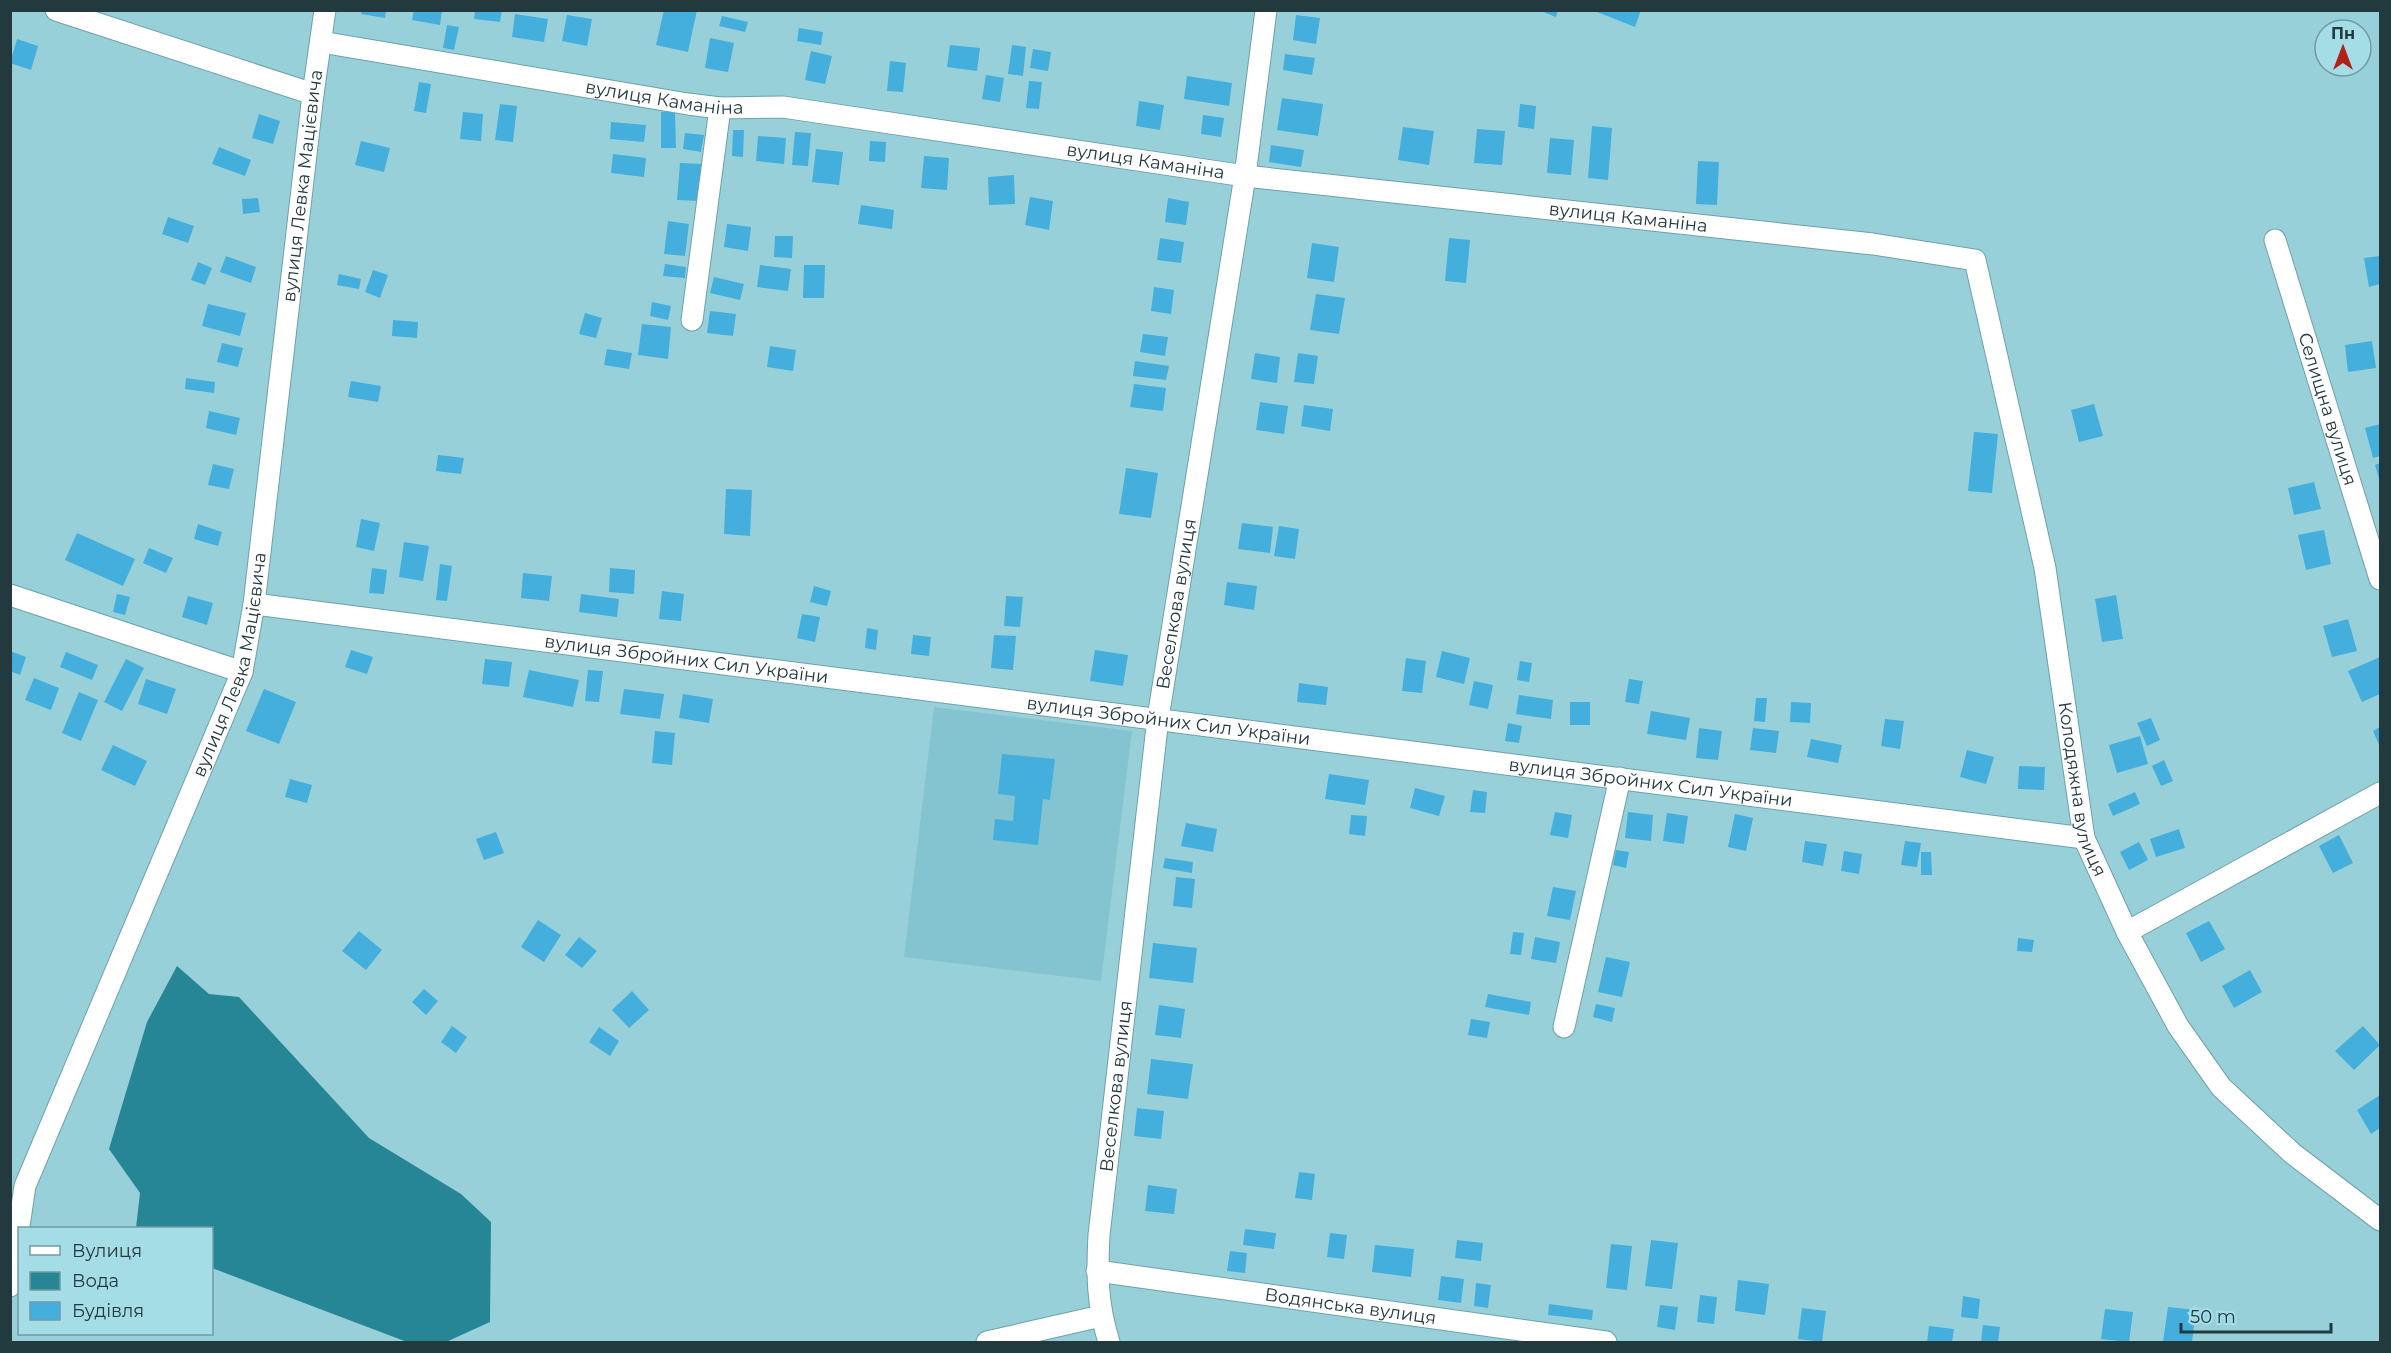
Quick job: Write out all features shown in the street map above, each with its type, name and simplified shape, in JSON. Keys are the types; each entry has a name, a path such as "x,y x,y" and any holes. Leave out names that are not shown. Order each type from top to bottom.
{"street":[{"path":"56,10 313,94"},
{"name":"вулиця Левка Мацієвича","path":"19,1227 25,1186 242,672 254,604 313,94 325,10"},
{"name":"Веселкова вулиця","path":"1110,1342 1101,1316 1097,1271 1099,1234 1158,718 1245,176 1266,10"},
{"name":"вулиця Каманіна","path":"321,42 720,108 783,107 1245,176 1873,244 1975,260"},
{"path":"692,320 720,108"},
{"name":"Селищна вулиця","path":"2275,240 2380,579"},
{"name":"Колодяжна вулиця","path":"1975,260 2045,568 2084,838 2127,932 2178,1026 2221,1087 2292,1154 2380,1220"},
{"path":"10,595 242,672"},
{"name":"вулиця Збройних Сил України","path":"254,604 2084,838"},
{"path":"1564,1027 1620,777"},
{"path":"2127,932 2380,793"},
{"name":"вулиця Левка Мацієвича","path":"11,1280 18,1233"},
{"name":"Водянська вулиця","path":"1097,1271 1606,1342"},
{"path":"987,1342 1101,1316"}],"shaded area":[{"path":"934,707 1132,731 1101,981 904,957"}],"water":[{"path":"177,966 209,994 239,997 369,1138 461,1194 491,1222 490,1322 446,1342 407,1342 213,1268 213,1227 136,1227 140,1193 109,1149 147,1022"}],"building":[{"path":"362,10 386,10 385,18 361,14"},
{"path":"414,10 442,10 440,25 412,20"},
{"path":"475,10 502,10 500,22 474,19"},
{"path":"664,10 697,10 688,52 656,45"},
{"path":"1538,10 1558,10 1556,17"},
{"path":"1592,10 1641,10 1635,27"},
{"path":"515,14 548,19 544,42 512,37"},
{"path":"567,15 592,19 587,46 562,41"},
{"path":"1296,15 1320,18 1316,44 1293,40"},
{"path":"722,16 748,22 745,32 719,26"},
{"path":"447,25 459,27 454,50 443,48"},
{"path":"799,28 823,32 821,45 797,41"},
{"path":"710,38 734,43 728,72 705,68"},
{"path":"17,39 38,46 31,70 10,63"},
{"path":"950,45 980,48 977,71 947,67"},
{"path":"1012,45 1026,47 1023,76 1008,74"},
{"path":"1033,49 1051,52 1048,71 1030,68"},
{"path":"811,51 832,56 825,84 805,80"},
{"path":"1285,54 1315,58 1312,75 1283,70"},
{"path":"890,61 906,63 903,92 887,91"},
{"path":"986,75 1004,78 1000,102 982,99"},
{"path":"1187,76 1232,83 1229,106 1184,99"},
{"path":"1029,81 1042,82 1039,109 1026,108"},
{"path":"419,82 431,84 426,113 414,111"},
{"path":"1282,98 1323,104 1318,136 1277,130"},
{"path":"1139,101 1164,105 1160,130 1136,126"},
{"path":"500,104 517,106 513,142 495,140"},
{"path":"1520,104 1536,106 1534,129 1518,127"},
{"path":"463,112 483,114 481,141 460,139"},
{"path":"661,112 675,112 676,148 661,148"},
{"path":"259,114 280,121 273,144 252,138"},
{"path":"1203,115 1224,118 1221,137 1201,134"},
{"path":"611,122 646,125 644,142 610,139"},
{"path":"1592,126 1612,128 1608,180 1588,178"},
{"path":"1403,127 1434,131 1429,165 1398,160"},
{"path":"1477,129 1505,131 1502,165 1474,163"},
{"path":"733,130 744,130 743,157 732,156"},
{"path":"795,132 811,133 808,166 792,165"},
{"path":"685,133 704,135 701,152 683,149"},
{"path":"758,136 786,138 784,164 756,161"},
{"path":"1550,138 1574,140 1571,175 1547,173"},
{"path":"361,141 390,148 384,172 355,165"},
{"path":"870,141 886,142 885,162 869,161"},
{"path":"1271,145 1304,150 1301,167 1269,162"},
{"path":"219,147 251,160 245,176 212,164"},
{"path":"816,149 843,152 839,185 812,182"},
{"path":"613,154 646,158 644,177 611,173"},
{"path":"924,156 949,158 947,190 921,188"},
{"path":"1698,161 1719,162 1717,205 1696,204"},
{"path":"680,163 702,164 700,201 677,200"},
{"path":"1014,175 1015,204 989,205 988,177"},
{"path":"1030,197 1053,201 1049,230 1025,225"},
{"path":"258,198 260,212 243,214 242,199"},
{"path":"1168,198 1189,202 1186,225 1165,222"},
{"path":"861,205 894,210 892,229 858,224"},
{"path":"168,217 194,226 188,243 162,234"},
{"path":"668,221 689,224 685,256 664,254"},
{"path":"727,224 751,227 748,251 724,247"},
{"path":"775,236 793,236 792,258 774,257"},
{"path":"1160,238 1184,242 1181,263 1157,260"},
{"path":"1449,238 1470,240 1466,283 1445,281"},
{"path":"1312,243 1339,247 1334,282 1307,278"},
{"path":"226,256 256,267 251,283 220,272"},
{"path":"2380,256 2380,284 2369,287 2364,258"},
{"path":"198,262 212,268 205,285 191,280"},
{"path":"665,264 686,267 685,278 663,276"},
{"path":"760,265 791,269 788,291 757,287"},
{"path":"804,265 825,265 824,298 803,298"},
{"path":"373,270 388,275 380,298 365,292"},
{"path":"339,274 361,279 359,289 337,285"},
{"path":"714,277 744,284 740,300 710,293"},
{"path":"1154,287 1174,290 1171,314 1151,311"},
{"path":"1316,294 1345,298 1339,334 1310,330"},
{"path":"652,302 671,306 668,320 650,316"},
{"path":"208,304 246,313 240,336 202,326"},
{"path":"710,311 736,314 733,336 707,333"},
{"path":"585,313 602,318 596,338 579,334"},
{"path":"393,320 418,322 417,338 392,336"},
{"path":"642,324 671,327 668,359 638,355"},
{"path":"1143,334 1168,337 1165,356 1140,352"},
{"path":"2372,341 2376,368 2348,372 2345,345"},
{"path":"222,343 243,348 238,367 217,362"},
{"path":"770,346 796,350 793,371 767,367"},
{"path":"607,349 632,353 629,369 604,365"},
{"path":"1255,353 1280,357 1277,383 1251,379"},
{"path":"1298,353 1318,356 1314,384 1294,382"},
{"path":"1135,361 1169,366 1166,380 1133,376"},
{"path":"186,378 215,382 214,393 185,389"},
{"path":"351,381 381,386 378,402 348,397"},
{"path":"1134,384 1166,388 1163,411 1130,407"},
{"path":"1260,402 1288,406 1284,434 1256,430"},
{"path":"2094,404 2103,436 2079,442 2071,410"},
{"path":"1304,405 1333,409 1330,431 1301,426"},
{"path":"209,411 240,418 236,435 206,428"},
{"path":"2380,424 2380,456 2373,458 2365,428"},
{"path":"1974,432 1998,434 1992,493 1968,491"},
{"path":"438,455 464,458 461,474 436,471"},
{"path":"2380,463 2380,482 2375,465"},
{"path":"213,464 234,469 229,489 208,485"},
{"path":"1126,468 1158,473 1151,518 1119,514"},
{"path":"2314,482 2321,509 2294,515 2288,488"},
{"path":"726,489 752,490 750,536 724,534"},
{"path":"361,519 380,523 374,551 356,547"},
{"path":"1242,523 1273,527 1270,553 1238,549"},
{"path":"198,524 222,532 218,546 194,539"},
{"path":"1279,526 1299,529 1295,559 1274,556"},
{"path":"2324,530 2331,564 2306,570 2298,535"},
{"path":"77,533 135,559 123,586 65,560"},
{"path":"404,542 429,546 423,581 399,577"},
{"path":"149,548 173,558 166,573 143,563"},
{"path":"440,564 452,566 447,601 436,600"},
{"path":"372,568 387,570 384,594 369,593"},
{"path":"610,568 635,570 634,594 609,592"},
{"path":"523,573 552,576 549,601 521,598"},
{"path":"1227,582 1257,586 1254,610 1224,605"},
{"path":"814,586 831,591 827,606 810,602"},
{"path":"662,591 684,594 681,621 659,619"},
{"path":"117,594 130,597 125,615 113,612"},
{"path":"581,594 619,599 617,617 579,612"},
{"path":"2116,595 2123,639 2102,642 2095,599"},
{"path":"188,596 213,603 207,625 182,617"},
{"path":"1006,596 1023,597 1020,627 1004,626"},
{"path":"802,614 820,617 815,642 797,638"},
{"path":"2348,619 2357,651 2332,657 2323,626"},
{"path":"867,628 878,630 876,650 865,648"},
{"path":"913,635 931,637 929,656 911,654"},
{"path":"994,635 1016,636 1013,670 991,668"},
{"path":"351,650 373,657 367,674 345,667"},
{"path":"1095,650 1128,655 1123,686 1090,681"},
{"path":"10,651 26,657 20,675 10,671"},
{"path":"1442,651 1470,658 1464,684 1436,677"},
{"path":"66,652 98,665 92,680 60,667"},
{"path":"2380,657 2380,694 2362,702 2348,671"},
{"path":"1406,658 1426,661 1422,693 1402,691"},
{"path":"126,659 144,668 122,711 104,702"},
{"path":"485,659 512,662 509,687 482,684"},
{"path":"1520,661 1532,663 1529,682 1517,680"},
{"path":"529,670 579,680 573,707 523,697"},
{"path":"588,670 603,671 599,702 585,701"},
{"path":"34,678 59,688 51,710 25,700"},
{"path":"146,679 176,689 167,714 138,704"},
{"path":"1629,679 1643,681 1639,704 1625,702"},
{"path":"1474,681 1493,685 1488,709 1469,705"},
{"path":"1299,683 1328,687 1326,705 1297,702"},
{"path":"264,689 296,702 279,744 246,731"},
{"path":"624,689 664,694 660,719 620,714"},
{"path":"79,692 98,700 81,741 62,733"},
{"path":"683,694 713,699 709,723 679,718"},
{"path":"1519,695 1553,700 1551,719 1516,714"},
{"path":"1756,698 1767,698 1765,722 1754,721"},
{"path":"1570,702 1590,702 1590,725 1570,725"},
{"path":"1791,702 1811,703 1810,723 1790,722"},
{"path":"1651,711 1690,718 1686,740 1647,734"},
{"path":"2151,718 2160,740 2147,746 2137,723"},
{"path":"1885,719 1904,721 1900,749 1881,746"},
{"path":"1508,723 1522,726 1519,743 1505,741"},
{"path":"2380,727 2380,747 2373,731"},
{"path":"1699,728 1722,731 1718,760 1696,758"},
{"path":"1753,728 1779,731 1776,753 1750,750"},
{"path":"655,731 675,733 672,765 652,763"},
{"path":"2140,736 2148,764 2117,773 2109,745"},
{"path":"1811,739 1842,745 1838,763 1807,757"},
{"path":"113,745 147,761 135,786 101,770"},
{"path":"1967,750 1994,757 1986,784 1960,777"},
{"path":"1002,754 1055,759 1050,800 1043,799 1038,845 993,840 995,819 1013,821 1015,796 998,794"},
{"path":"2164,760 2173,781 2161,786 2152,766"},
{"path":"2019,766 2045,767 2044,790 2018,789"},
{"path":"1329,774 1369,780 1365,805 1325,799"},
{"path":"290,779 312,785 307,803 285,797"},
{"path":"1415,788 1445,796 1439,816 1410,808"},
{"path":"1473,790 1487,792 1485,813 1470,812"},
{"path":"2135,792 2140,804 2113,816 2108,804"},
{"path":"1555,812 1572,815 1568,838 1550,835"},
{"path":"1628,812 1653,815 1651,841 1625,838"},
{"path":"1667,813 1688,816 1684,844 1663,841"},
{"path":"1735,814 1753,818 1746,851 1728,847"},
{"path":"1351,815 1367,816 1365,836 1349,834"},
{"path":"1186,823 1217,829 1213,852 1181,846"},
{"path":"2179,829 2185,848 2156,857 2150,839"},
{"path":"496,832 504,853 484,860 476,839"},
{"path":"2339,835 2353,863 2333,873 2319,846"},
{"path":"1805,841 1827,844 1823,866 1802,862"},
{"path":"1905,841 1921,843 1917,867 1901,865"},
{"path":"2139,842 2148,860 2129,870 2120,852"},
{"path":"1616,850 1629,852 1626,868 1613,865"},
{"path":"1844,851 1862,854 1859,874 1841,871"},
{"path":"1921,852 1931,852 1932,875 1921,875"},
{"path":"1165,858 1193,862 1192,873 1163,868"},
{"path":"1176,877 1195,879 1192,908 1173,906"},
{"path":"1553,887 1576,891 1570,920 1547,916"},
{"path":"538,920 561,935 544,962 521,947"},
{"path":"2209,921 2225,949 2201,962 2186,933"},
{"path":"359,931 382,950 366,970 342,951"},
{"path":"1513,932 1524,933 1521,955 1510,954"},
{"path":"579,937 597,951 582,968 565,955"},
{"path":"1535,937 1560,942 1556,963 1531,959"},
{"path":"2018,938 2034,940 2032,952 2017,951"},
{"path":"1153,943 1197,948 1193,983 1149,978"},
{"path":"1606,957 1630,962 1622,997 1598,992"},
{"path":"2250,970 2262,992 2234,1008 2222,986"},
{"path":"424,989 438,1001 426,1015 412,1002"},
{"path":"632,991 649,1010 629,1028 612,1010"},
{"path":"1488,994 1531,1002 1529,1015 1485,1007"},
{"path":"1596,1004 1615,1008 1612,1022 1593,1017"},
{"path":"1159,1005 1185,1009 1181,1038 1155,1035"},
{"path":"1471,1019 1490,1022 1487,1038 1468,1035"},
{"path":"452,1026 467,1037 456,1053 441,1042"},
{"path":"2363,1026 2380,1045 2354,1070 2335,1051"},
{"path":"599,1027 619,1041 610,1056 589,1042"},
{"path":"1151,1059 1193,1064 1188,1099 1147,1094"},
{"path":"2380,1095 2380,1128 2371,1134 2357,1110"},
{"path":"1137,1108 1164,1111 1161,1139 1134,1136"},
{"path":"1299,1172 1315,1174 1312,1200 1295,1198"},
{"path":"1148,1185 1177,1189 1174,1214 1145,1211"},
{"path":"1245,1229 1276,1233 1274,1249 1243,1245"},
{"path":"1330,1233 1347,1235 1344,1259 1327,1257"},
{"path":"1457,1240 1483,1243 1481,1261 1455,1258"},
{"path":"1651,1240 1678,1243 1672,1289 1645,1286"},
{"path":"1611,1244 1632,1246 1627,1290 1606,1288"},
{"path":"1375,1245 1414,1249 1411,1277 1372,1272"},
{"path":"1230,1251 1247,1253 1245,1273 1227,1271"},
{"path":"1441,1276 1464,1279 1461,1303 1438,1300"},
{"path":"1738,1280 1769,1284 1765,1315 1735,1311"},
{"path":"1476,1283 1491,1285 1488,1308 1474,1306"},
{"path":"1700,1295 1717,1297 1714,1324 1697,1322"},
{"path":"1963,1296 1980,1299 1978,1319 1961,1317"},
{"path":"1549,1304 1593,1310 1592,1320 1548,1315"},
{"path":"1660,1305 1678,1307 1675,1330 1657,1327"},
{"path":"2168,1307 2196,1310 2192,1342 2163,1342"},
{"path":"1802,1308 1826,1311 1822,1342 1798,1339"},
{"path":"2105,1309 2133,1312 2129,1342 2101,1339"},
{"path":"1983,1325 2000,1327 1998,1342 1981,1342"},
{"path":"1929,1326 1954,1329 1952,1342 1927,1342"}]}
